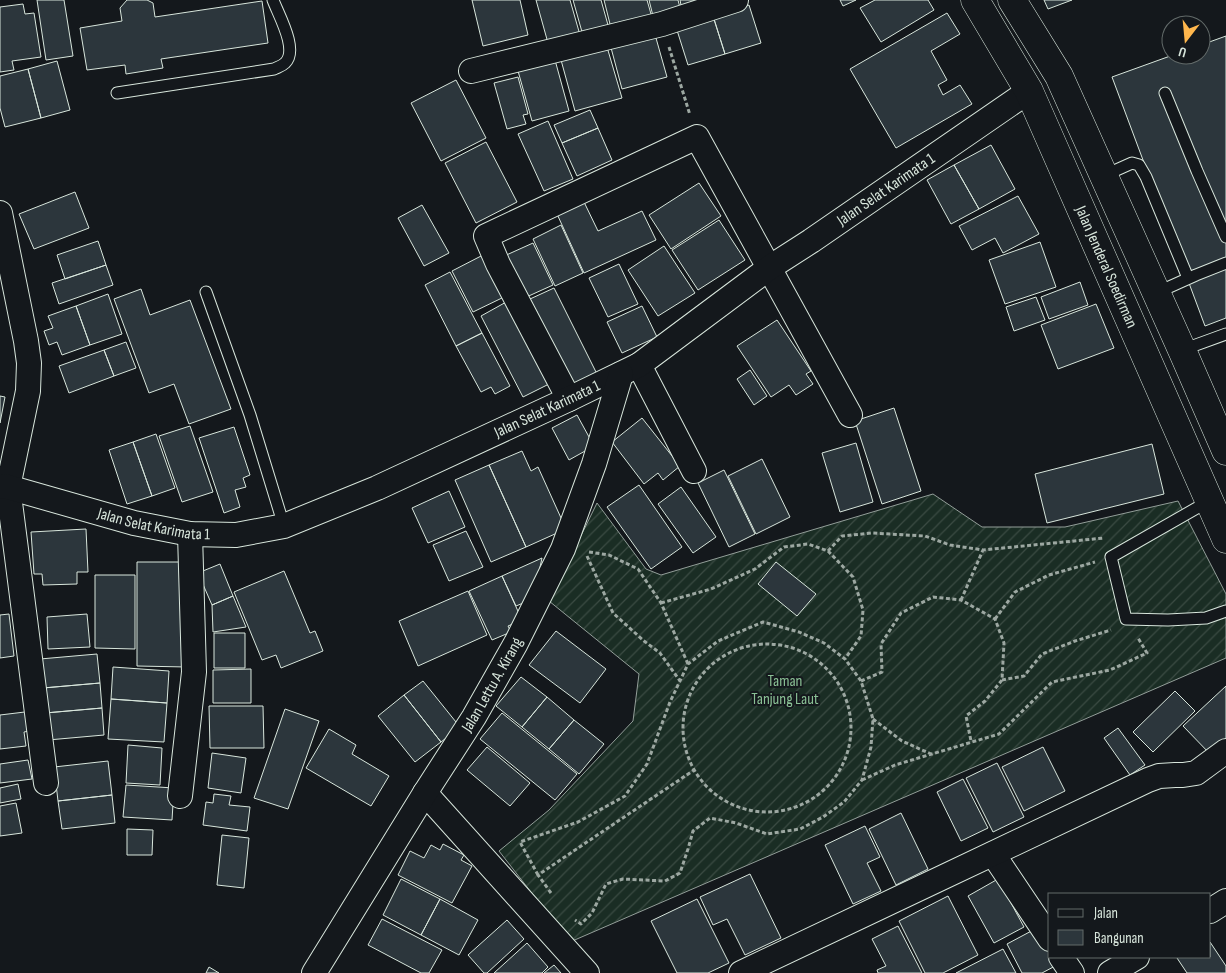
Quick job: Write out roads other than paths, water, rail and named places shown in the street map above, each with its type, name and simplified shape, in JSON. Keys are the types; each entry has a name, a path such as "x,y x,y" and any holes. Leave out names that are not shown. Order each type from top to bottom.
{"street":[{"path":"471,71 662,24 736,0"},
{"name":"Jalan Jenderal Soedirman","path":"975,0 1029,91 1226,539"},
{"path":"1012,0 1059,76 1226,451"},
{"name":"Jalan Selat Karimata 1","path":"4,487 134,524 190,534 236,535 284,526 377,488 630,369 770,268 1029,91"},
{"path":"569,399 498,264 486,236 697,137 850,415"},
{"path":"0,213 29,363 26,398 4,487 46,783"},
{"path":"630,369 694,471"},
{"name":"Jalan Lettu A. Kirang","path":"314,973 474,717 516,643 563,549 630,369"},
{"path":"180,796 194,672 190,534"},
{"path":"741,973 1148,780 1159,776 1196,773 1226,751"},
{"path":"426,793 587,973"},
{"path":"993,854 1048,936"},
{"path":"1211,910 1226,901"},
{"path":"1062,958 1072,973"},
{"path":"1110,973 1135,958"}],"lane":[{"path":"117,93 274,69 282,65 289,56 288,36 272,0"},
{"path":"1165,93 1226,237"},
{"path":"1104,176 1132,163 1139,165 1146,177 1188,278"},
{"path":"1156,293 1226,263"},
{"path":"206,292 250,415 284,526"},
{"path":"1182,350 1226,334"},
{"path":"1210,502 1111,558 1126,619 1168,620 1206,618 1226,611"}],"park label":[{"name":"Taman Tanjung Laut","path":"785,690"}]}
